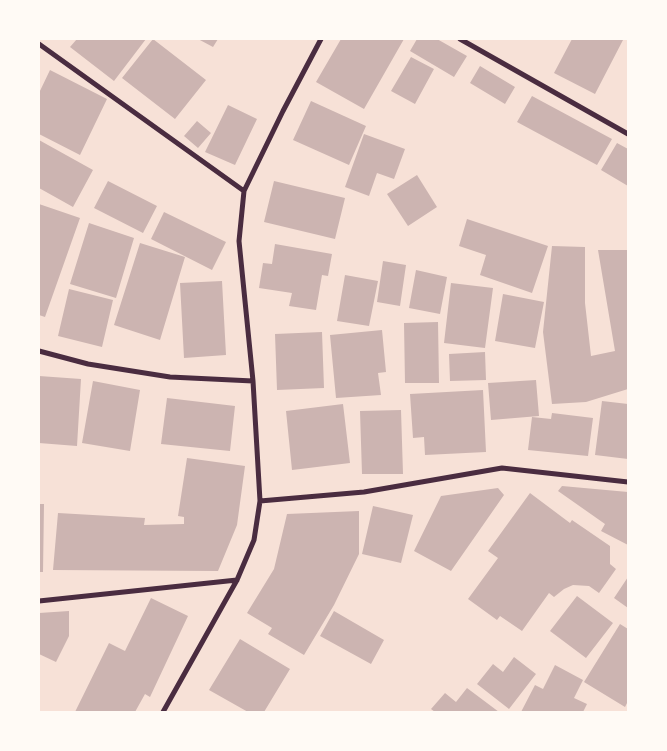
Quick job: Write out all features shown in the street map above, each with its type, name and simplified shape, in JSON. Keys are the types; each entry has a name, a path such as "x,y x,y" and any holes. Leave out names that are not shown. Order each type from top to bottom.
{"street":[{"path":"163,712 237,580 254,540 260,501 253,381 239,241 244,192 283,111 321,39"},
{"path":"460,39 628,134"},
{"path":"39,44 244,192"},
{"path":"39,352 88,364 170,377 253,381"},
{"path":"260,501 364,492 502,468 628,482"},
{"path":"39,601 237,580"}],"building":[{"path":"77,39 146,39 114,81 70,47"},
{"path":"153,39 206,80 175,119 122,78"},
{"path":"198,39 218,39 213,47"},
{"path":"341,39 404,39 364,109 316,82"},
{"path":"417,39 437,39 467,56 454,77 410,51"},
{"path":"572,39 623,40 595,94 554,73"},
{"path":"411,57 434,69 415,104 391,91"},
{"path":"480,66 515,87 505,104 470,83"},
{"path":"50,70 107,99 80,155 39,134 39,93"},
{"path":"532,96 612,139 597,165 517,122"},
{"path":"311,101 366,126 349,165 293,140"},
{"path":"228,105 257,119 235,165 205,152"},
{"path":"197,121 211,133 198,148 184,136"},
{"path":"364,134 405,149 394,179 377,173 369,196 345,187"},
{"path":"39,140 93,170 73,207 39,188"},
{"path":"617,143 628,149 628,186 601,170"},
{"path":"417,175 437,207 408,226 387,194"},
{"path":"108,181 157,206 143,233 94,208"},
{"path":"274,181 345,198 335,239 264,222"},
{"path":"39,204 80,218 45,317 39,315"},
{"path":"164,212 226,242 212,270 151,239"},
{"path":"467,219 548,246 532,293 480,275 486,255 459,246"},
{"path":"89,223 134,238 116,298 70,284"},
{"path":"140,243 185,257 160,340 114,325"},
{"path":"275,244 332,254 328,276 322,275 316,310 289,306 292,293 259,288 263,263 272,264"},
{"path":"552,246 585,247 585,303 591,356 615,351 598,250 628,250 628,389 586,402 552,404 543,332"},
{"path":"383,261 406,265 400,306 377,302"},
{"path":"416,270 447,277 440,314 409,308"},
{"path":"345,275 378,281 369,326 337,321"},
{"path":"222,281 226,355 184,358 180,283"},
{"path":"451,283 493,288 485,348 444,343"},
{"path":"69,289 113,300 102,347 58,336"},
{"path":"503,294 544,302 535,348 495,341"},
{"path":"438,322 439,383 405,383 404,323"},
{"path":"382,330 386,372 378,373 381,395 336,398 330,335"},
{"path":"322,332 324,388 277,390 275,334"},
{"path":"485,352 486,380 450,381 449,354"},
{"path":"39,376 81,379 77,446 39,443"},
{"path":"536,380 539,416 491,420 488,383"},
{"path":"93,381 140,390 130,451 82,443"},
{"path":"483,390 486,452 425,455 424,437 413,438 410,394"},
{"path":"167,398 235,406 230,451 161,444"},
{"path":"602,401 628,404 628,459 595,455"},
{"path":"343,404 350,463 292,470 286,411"},
{"path":"401,410 403,474 362,474 360,411"},
{"path":"552,413 593,418 588,456 528,450 532,417 551,419"},
{"path":"187,458 245,466 237,525 218,571 53,570 58,513 145,518 144,525 184,524 184,517 178,516"},
{"path":"562,486 628,492 628,545 601,531 605,524 558,491"},
{"path":"498,488 504,495 451,571 414,551 441,496"},
{"path":"530,493 570,523 572,520 610,546 610,564 616,569 599,593 589,586 573,585 554,597 549,593 522,631 500,616 497,620 468,599 498,558 488,551"},
{"path":"39,504 44,504 43,572 39,572"},
{"path":"373,506 413,515 401,563 362,554"},
{"path":"359,511 359,554 334,605 304,655 268,634 272,628 247,613 274,569 287,514"},
{"path":"628,577 628,608 614,598"},
{"path":"577,596 613,623 586,658 550,631"},
{"path":"151,598 188,616 150,697 145,694 135,712 75,712 109,643 125,651"},
{"path":"69,611 69,636 56,662 39,654 39,613"},
{"path":"334,611 384,640 371,664 320,636"},
{"path":"620,624 628,629 628,701 625,707 584,682"},
{"path":"240,639 290,669 264,712 248,712 209,690"},
{"path":"514,657 536,674 509,709 477,684 493,664 503,672"},
{"path":"555,665 583,680 574,698 587,704 583,712 521,712 535,685 543,689"},
{"path":"467,688 499,712 435,712 431,709 445,693 456,702"}]}
